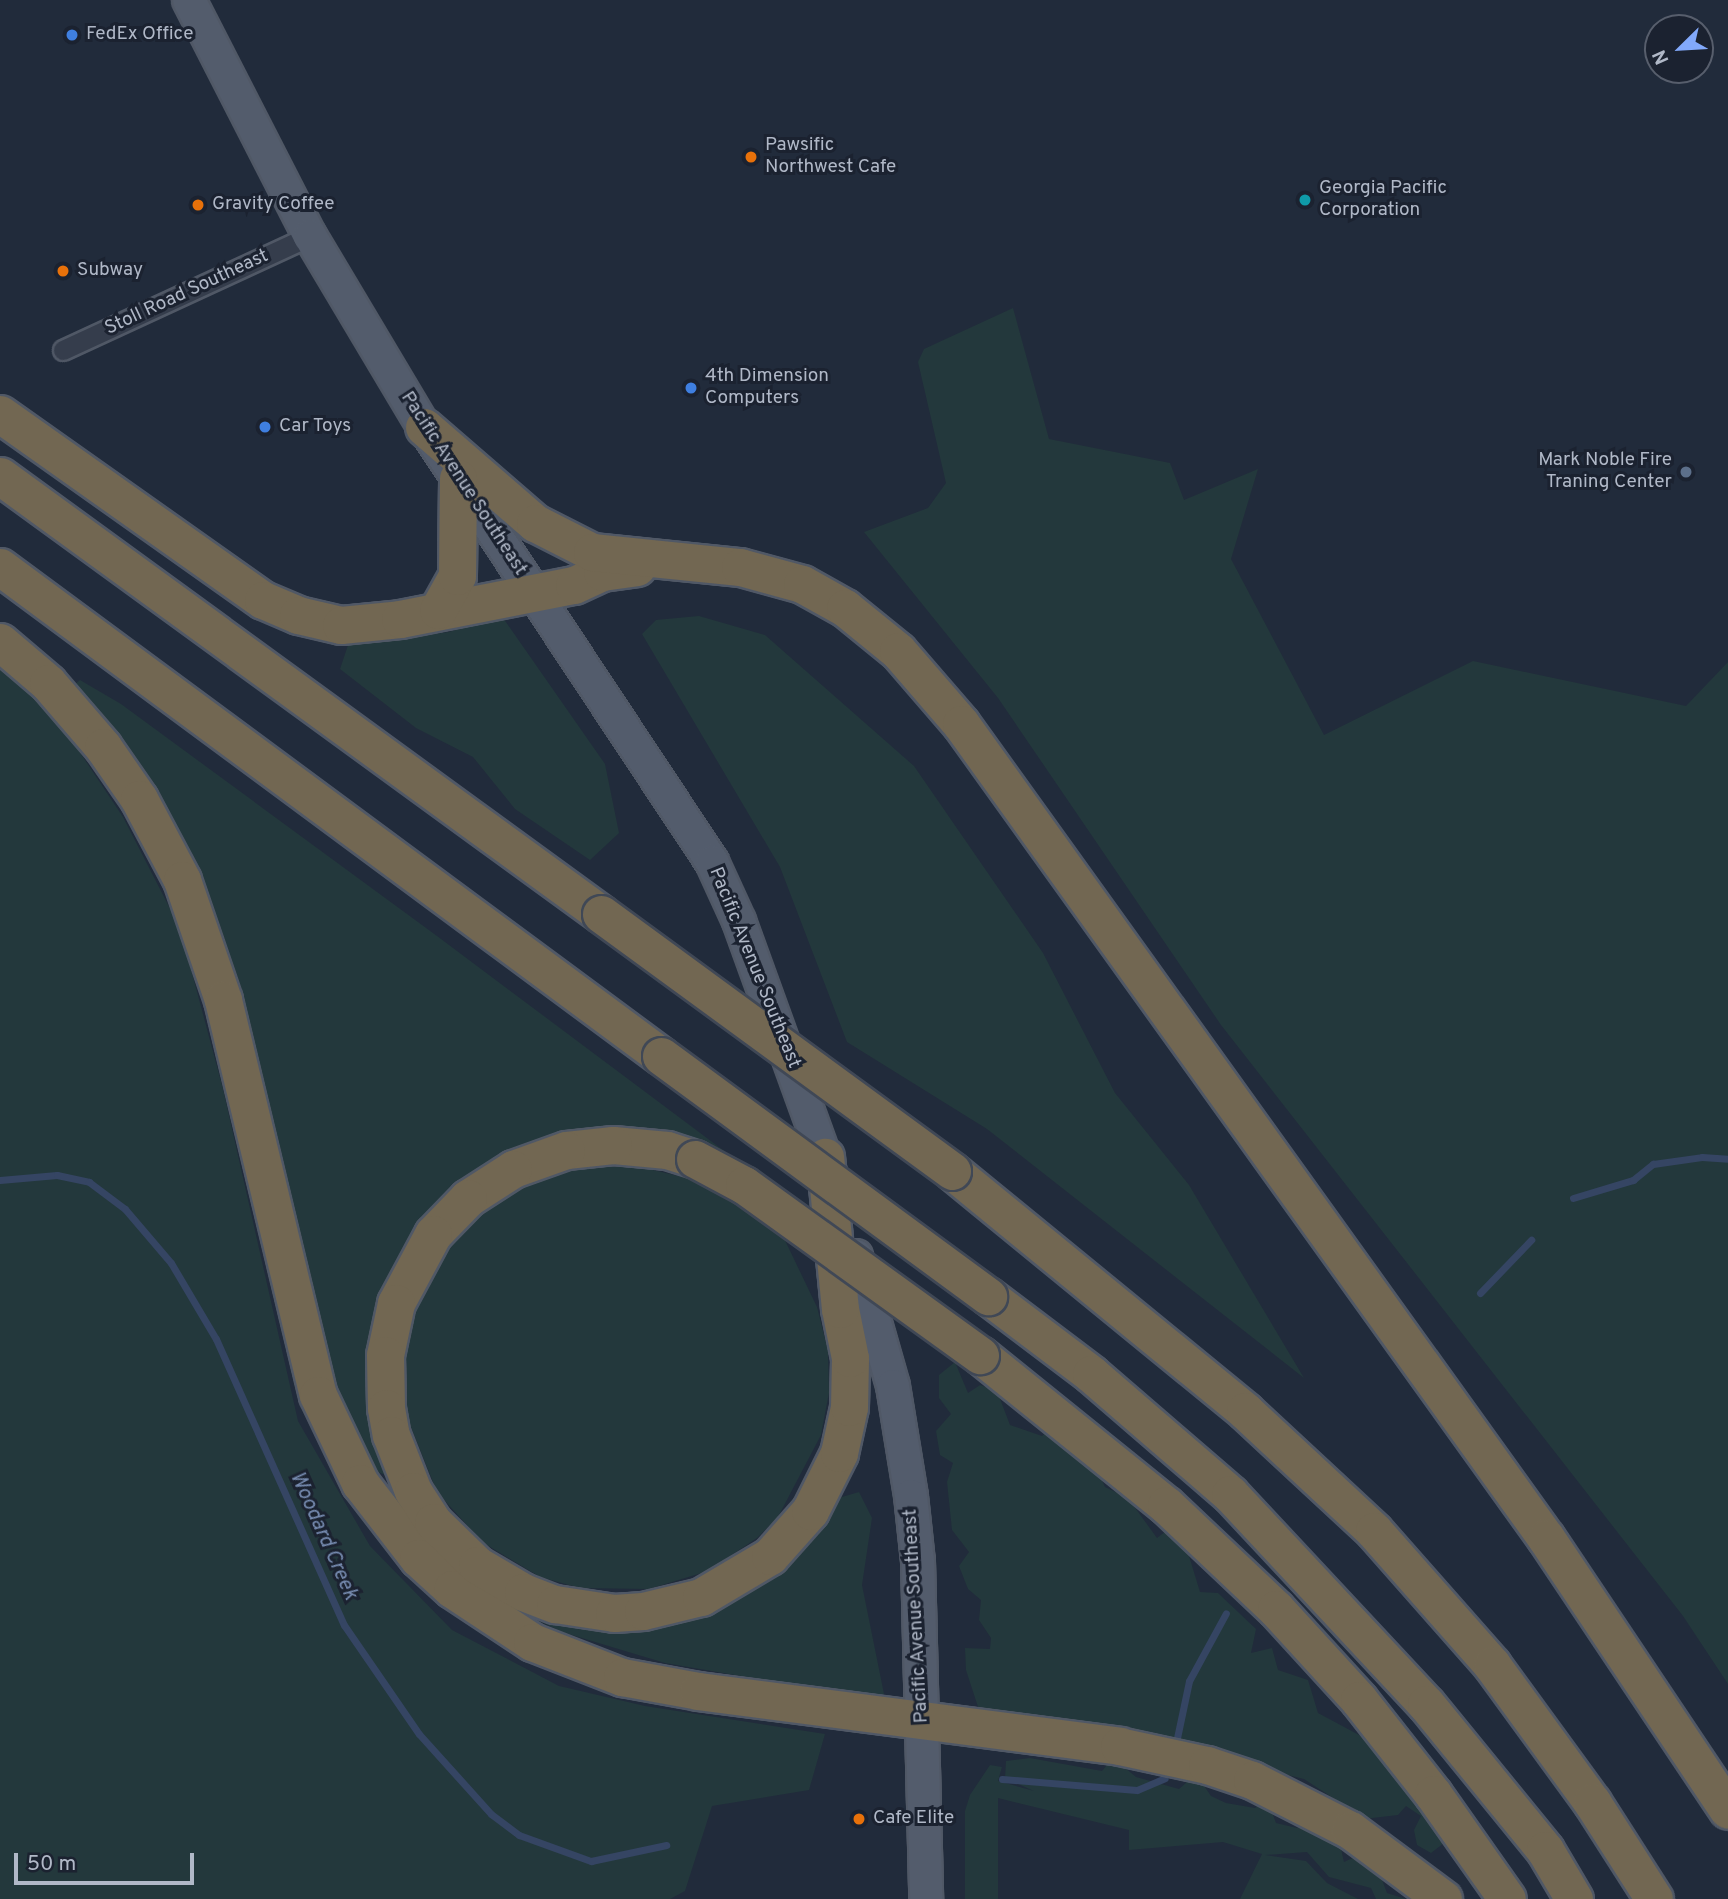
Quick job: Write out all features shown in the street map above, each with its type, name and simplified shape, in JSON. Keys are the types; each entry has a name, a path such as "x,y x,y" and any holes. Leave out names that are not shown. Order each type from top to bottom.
{"highway":[{"path":"0,414 263,600 299,615 341,625 574,585 602,572 669,561"},
{"path":"424,427 535,523 592,552 740,567 802,584 845,608 898,651 961,724 1546,1538 1728,1810"},
{"path":"0,476 952,1171 1245,1411 1374,1531 1492,1665 1592,1802 1654,1899"},
{"path":"438,610 457,576 458,478"},
{"path":"0,567 1091,1374 1230,1494 1426,1704 1545,1850 1574,1899"},
{"path":"0,642 48,683 103,747 139,799 182,880 223,1000 318,1395 360,1483 418,1558 491,1618 575,1661 622,1677 698,1692 922,1717 1131,1748 1252,1780 1350,1830 1443,1899"},
{"path":"825,1157 840,1308 850,1358 849,1407 839,1453 810,1511 770,1556 701,1597 653,1609 614,1613 555,1604 523,1592 477,1565 433,1522 413,1491 394,1445 386,1408 385,1355 396,1303 433,1234 468,1198 513,1169 566,1150 612,1144 667,1150 695,1159 744,1185 980,1354 1166,1506 1276,1609 1392,1742 1507,1899"}],"main road":[{"name":"Pacific Avenue Southeast","path":"189,0 310,236 424,427 716,871 744,933 825,1157 881,1340 902,1441 918,1561 926,1899"}],"street":[{"name":"Stoll Road Southeast","path":"64,351 310,236"}],"green space":[{"path":"1013,308 1049,439 1170,463 1184,500 1258,469 1231,559 1324,735 1473,661 1686,706 1728,662 1728,1684 1683,1616 1221,1025 998,698 864,532 928,508 946,483 918,362 924,349"},
{"path":"501,615 605,764 619,833 590,860 515,809 473,757 416,728 340,669 348,645 449,632"},
{"path":"699,616 765,635 914,766 1043,953 1115,1093 1189,1185 1304,1378 987,1129 847,1042 780,867 642,634 656,620"},
{"path":"0,665 33,687 61,724 123,817 180,928 223,1089 298,1421 370,1546 452,1630 559,1686 645,1706 825,1734 809,1790 712,1806 685,1891 670,1899 0,1899"},
{"path":"80,680 121,704 763,1180 602,1131 409,1245 386,1475 371,1470 341,1416 250,1062 74,685"},
{"path":"581,1166 640,1167 700,1181 781,1232 817,1307 828,1351 829,1393 821,1435 778,1517 757,1538 708,1571 649,1589 580,1588 540,1577 482,1542 437,1492 406,1415 404,1354 415,1304 431,1271 455,1237 492,1204 529,1184"},
{"path":"955,1362 968,1393 980,1385 997,1391 1010,1425 1042,1436 1050,1429 1094,1463 1105,1487 1128,1498 1157,1538 1170,1528 1182,1533 1200,1592 1218,1593 1256,1629 1251,1653 1272,1648 1278,1670 1308,1680 1318,1713 1374,1743 1388,1769 1435,1824 1444,1843 1431,1853 1417,1845 1414,1830 1421,1816 1406,1806 1398,1815 1355,1820 1356,1813 1304,1779 1217,1757 980,1713 966,1670 965,1648 990,1649 991,1638 979,1620 981,1600 968,1589 959,1566 969,1552 952,1530 947,1482 953,1463 940,1455 936,1431 951,1414 939,1398 939,1375"},
{"path":"859,1492 872,1518 862,1585 884,1694 869,1698 665,1663 562,1632 524,1614 528,1609 616,1628 700,1617 778,1573 832,1514 835,1499"},
{"path":"1030,1758 1102,1771 1113,1758 1136,1777 1179,1789 1196,1774 1211,1796 1226,1803 1255,1808 1268,1801 1276,1823 1297,1828 1309,1818 1338,1836 1344,1862 1361,1854 1378,1869 1387,1893 1406,1899 1376,1899 1371,1888 1329,1877 1307,1852 1265,1855 1306,1861 1327,1883 1358,1899 1240,1899 1262,1854 1223,1842 1129,1850 1129,1830 998,1798 998,1899 965,1899 965,1811 970,1795 990,1765 1002,1767 998,1781 1034,1791 1005,1778 1006,1761"}],"waterway":[{"name":"Woodard Creek","path":"1573,1198 1633,1180 1653,1164 1702,1157 1728,1159"},
{"name":"Woodard Creek","path":"0,1180 57,1175 89,1182 125,1209 171,1263 216,1339 344,1625 419,1734 491,1814 519,1835 591,1861 666,1845"},
{"name":"Woodard Creek","path":"1480,1293 1531,1240"},
{"name":"Woodard Creek","path":"1177,1738 1189,1681 1226,1613"},
{"name":"Woodard Creek","path":"1002,1779 1137,1790 1165,1778"}],"place":[{"name":"FedEx Office","path":"72,35"},
{"name":"Pawsific Northwest Cafe","path":"751,157"},
{"name":"Georgia Pacific Corporation","path":"1305,200"},
{"name":"Gravity Coffee","path":"198,205"},
{"name":"Subway","path":"63,271"},
{"name":"4th Dimension Computers","path":"691,388"},
{"name":"Car Toys","path":"265,427"},
{"name":"Mark Noble Fire Traning Center","path":"1686,472"},
{"name":"Cafe Elite","path":"859,1819"}]}
